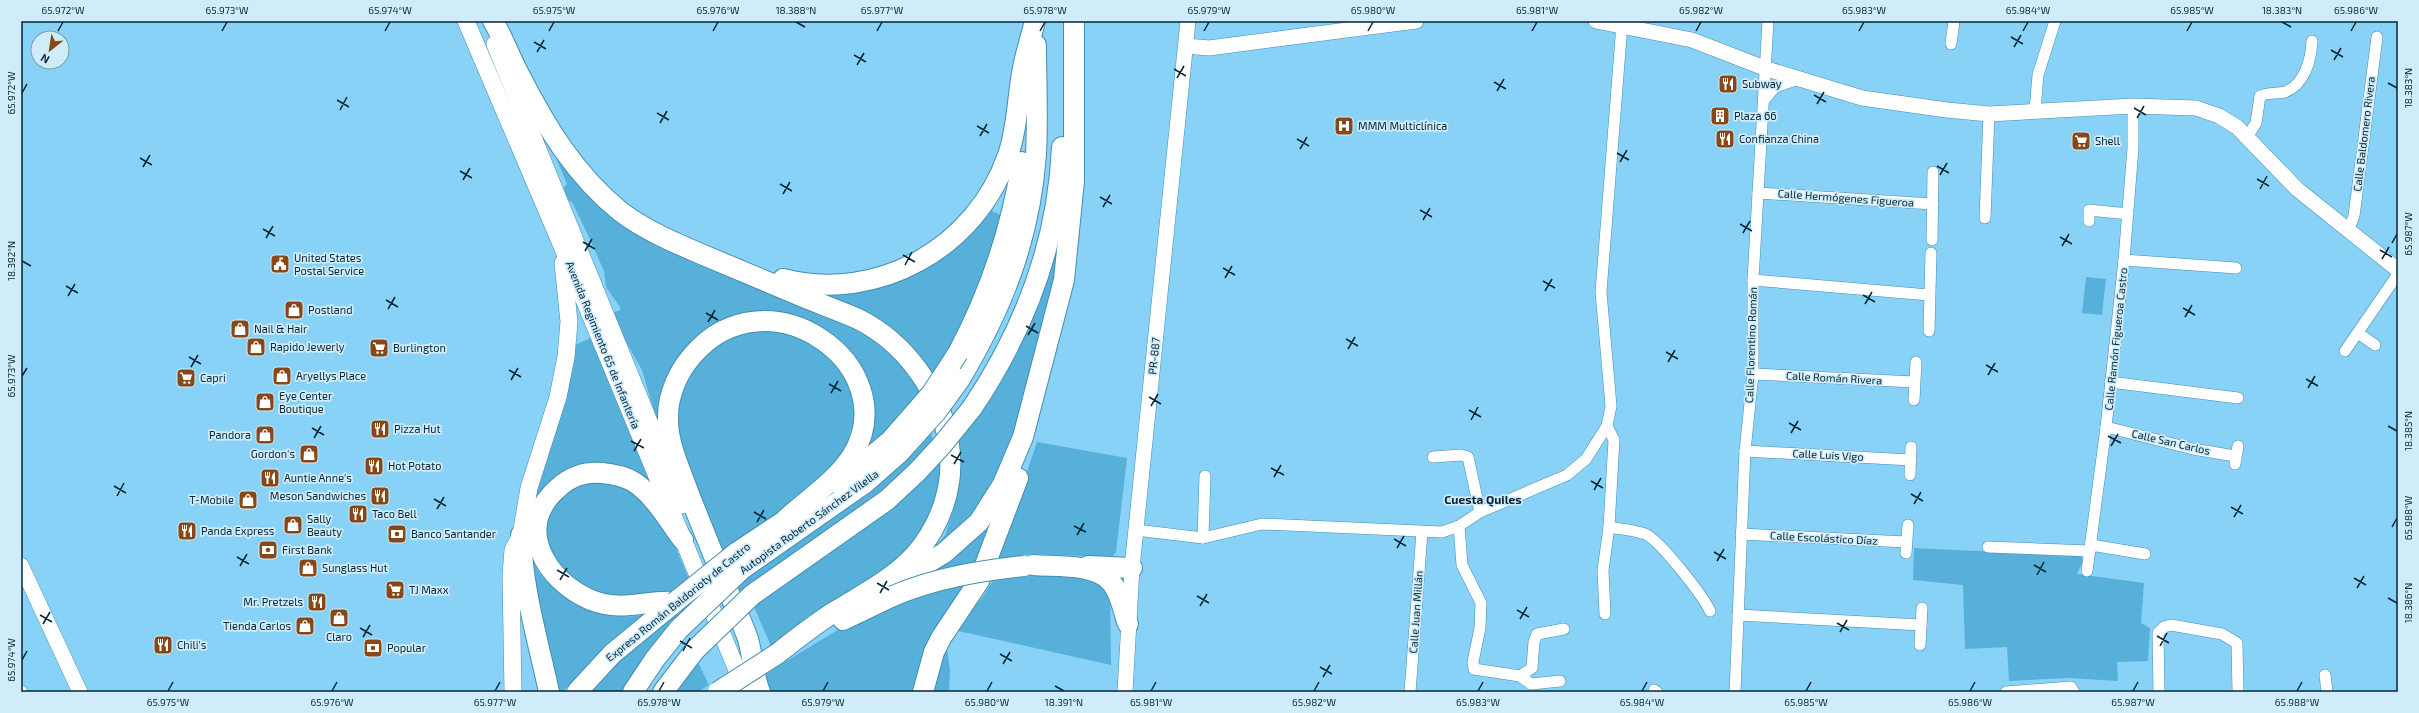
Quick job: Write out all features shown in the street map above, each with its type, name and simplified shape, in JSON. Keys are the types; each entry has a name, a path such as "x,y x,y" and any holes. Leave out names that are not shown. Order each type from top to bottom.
{"highway":[{"path":"493,21 519,76 553,135 577,169 591,184 630,218 661,235 865,324 898,348 918,371 932,394 945,425 950,454 949,477 941,512 926,541 914,556 894,574 813,626 777,654 718,692"},
{"path":"786,519 895,447 958,353 984,302 1011,221 1024,152 1035,21"},
{"path":"723,263 810,285 845,285 864,282 896,273 941,248 957,234 986,200 1004,168 1014,133 1023,68 1035,21"},
{"name":"Autopista Roberto Sánchez Vilella","path":"633,692 679,629 739,561 865,483 895,447 936,412 960,379 980,346 998,310 1016,262 1029,208 1036,154 1035,21"},
{"path":"663,692 695,650 752,595 887,500 917,472 942,445 972,408 1000,364 1020,324 1041,269 1055,215 1061,163 1063,21"},
{"path":"923,692 934,652 941,638 973,592 982,574 1032,440 1054,359 1061,324 1071,219 1075,146 1074,21"},
{"path":"866,593 899,580 944,553 970,531 990,507 1011,468 1023,437 1064,280"},
{"path":"754,688 748,640 674,452 668,417 674,387 688,361 707,341 727,328 741,324 760,321 788,323 816,335 832,346 844,359 860,394 864,420 859,439 852,456 832,479 786,519"},
{"path":"675,602 664,601 636,606 621,606 592,600 577,593 553,573 545,562 537,540 537,527 543,505 556,489 573,477 595,472 622,477 646,491 683,540"},
{"name":"Expreso Román Baldorioty de Castro","path":"576,692 612,654 675,602 739,561 786,519"},
{"path":"521,535 522,561 526,585 549,692"},
{"path":"777,654 893,596 915,587 965,574 1028,566 1070,564 1132,568"},
{"path":"1028,566 1077,568 1102,574 1115,587 1128,624"}],"main road":[{"name":"Avenida Regimiento 65 de Infantería","path":"466,21 560,239 683,540 754,688"},
{"name":"Avenida Regimiento 65 de Infantería","path":"486,21 754,688"},
{"path":"513,692 511,575 513,550 521,535 529,488 558,397 566,357 569,309 560,239"}],"street":[{"name":"PR-887","path":"1125,692 1132,568 1188,21"},
{"path":"1186,46 1209,48 1416,21"},
{"path":"1596,21 1622,24 1692,40 1767,69 1862,98 1989,114 2133,106 2196,108 2219,116 2238,126 2296,189 2398,270"},
{"name":"Calle Florentino Román","path":"1734,692 1745,451 1753,374 1753,280 1767,69 1768,21"},
{"path":"1951,44 1954,21"},
{"path":"2035,111 2038,75 2055,21"},
{"path":"1136,530 1203,538 1262,524 1406,529 1422,532 1442,532 1459,526 1480,512 1567,475 1586,459 1607,426 1611,406 1601,292 1622,24"},
{"name":"Calle Baldomero Rivera","path":"2348,231 2354,216 2377,37"},
{"path":"2247,137 2256,123 2260,96 2285,92 2294,86 2308,67 2312,41"},
{"path":"1765,99 1775,87 1800,79"},
{"name":"Calle Ramón Figueroa Castro","path":"2087,571 2106,426 2124,260 2133,148 2133,106"},
{"path":"1985,218 1989,114"},
{"path":"1932,240 1934,172"},
{"name":"Calle Hermógenes Figueroa","path":"1758,193 1933,204"},
{"path":"2089,221 2089,210 2128,214"},
{"path":"1929,331 1931,254"},
{"path":"2124,260 2236,268"},
{"path":"2345,351 2398,274"},
{"path":"1753,280 1929,295"},
{"path":"2358,333 2375,345"},
{"path":"1914,400 1916,362"},
{"name":"Calle Román Rivera","path":"1753,374 1914,382"},
{"path":"2110,382 2238,398"},
{"path":"1605,614 1603,570 1609,527 1614,440 1607,426"},
{"name":"Calle San Carlos","path":"2106,426 2193,449 2236,455"},
{"path":"1910,475 1912,448"},
{"name":"Calle Luis Vigo","path":"1745,451 1911,460"},
{"path":"1433,457 1461,455 1468,458 1480,512"},
{"path":"1203,538 1205,476"},
{"name":"Calle Escolástico Díaz","path":"1741,534 1906,548 1908,525"},
{"path":"1459,526 1462,565 1477,591 1481,603 1480,628 1473,662 1474,669 1520,676 1531,688 1560,681"},
{"path":"1609,527 1646,534 1655,540 1663,547 1706,601 1710,611"},
{"name":"Calle Juan Millán","path":"1410,692 1422,532"},
{"path":"1988,547 2090,548 2145,554"},
{"path":"23,574 80,692"},
{"path":"1920,645 1922,608"},
{"path":"1738,615 1921,625"},
{"path":"2159,692 2158,633 2164,627 2171,625 2222,634 2237,643 2238,692"},
{"path":"1520,676 1532,668 1534,642 1537,634 1564,629"},
{"path":"2325,675 2327,692"},
{"path":"2007,692 2071,687 2074,692"}],"shaded area":[{"path":"554,153 582,186 873,338 889,352 923,390 859,459 868,433 835,343 725,323 658,419 656,418 642,370 610,314 620,310 620,307 606,287 604,271 572,202 568,200 563,189 567,184"},
{"path":"989,210 1001,215 990,258 963,326 931,378 809,292 858,291"},
{"path":"1062,228 1061,255 1020,426 981,510 933,550 945,535 953,511 958,478 957,444 987,402 1022,341 1042,295"},
{"path":"2086,277 2106,279 2102,315 2082,313"},
{"path":"780,330 813,343 840,369 852,393 855,417 841,463 776,515 722,553 679,453 674,406 693,363 735,333"},
{"path":"595,336 655,487 595,467 530,518 575,345"},
{"path":"930,430 934,443 880,498 761,576 740,595 736,585"},
{"path":"1037,442 1127,458 1116,552 1112,557 1031,554 997,560"},
{"path":"943,459 943,473 928,525 899,564 771,646 754,607 778,588 852,537 899,501 922,481"},
{"path":"608,481 634,490 669,532 689,579 666,595 599,596 557,569 543,531 551,507 566,490 582,482"},
{"path":"995,507 978,563 918,576"},
{"path":"530,518 533,561 541,574 552,586 566,597 583,606 600,612 617,616 634,616 648,613 609,643 562,692 559,692 536,610 528,526"},
{"path":"1914,548 2081,556 2083,561 2077,574 2144,583 2141,623 2150,628 2148,661 2117,662 2118,681 2069,678 2009,681 2007,647 1965,649 1963,585 1913,580"},
{"path":"1026,574 1086,575 1110,591 1111,665 954,630 982,598 994,579"},
{"path":"970,583 915,692 769,692 762,676 844,626 900,600"},
{"path":"676,610 678,615 642,660 621,692 586,692"},
{"path":"946,641 950,670 949,692 929,692"},
{"path":"698,662 709,685 698,692 675,692"}],"place":[{"name":"Subway","path":"1728,84"},
{"name":"Plaza 66","path":"1720,116"},
{"name":"MMM Multiclínica","path":"1344,126"},
{"name":"Confianza China","path":"1725,139"},
{"name":"Shell","path":"2081,141"},
{"name":"United States Postal Service","path":"280,264"},
{"name":"Postland","path":"294,310"},
{"name":"Nail & Hair","path":"240,329"},
{"name":"Rapido Jewerly","path":"256,347"},
{"name":"Burlington","path":"379,348"},
{"name":"Aryellys Place","path":"282,376"},
{"name":"Capri","path":"186,378"},
{"name":"Eye Center Boutique","path":"265,402"},
{"name":"Pizza Hut","path":"380,429"},
{"name":"Pandora","path":"265,435"},
{"name":"Gordon's","path":"309,454"},
{"name":"Hot Potato","path":"374,466"},
{"name":"Auntie Anne's","path":"270,478"},
{"name":"Meson Sandwiches","path":"380,496"},
{"name":"T-Mobile","path":"248,500"},
{"name":"Taco Bell","path":"358,514"},
{"name":"Sally Beauty","path":"293,525"},
{"name":"Panda Express","path":"187,531"},
{"name":"Banco Santander","path":"397,534"},
{"name":"First Bank","path":"268,550"},
{"name":"Sunglass Hut","path":"308,568"},
{"name":"TJ Maxx","path":"395,590"},
{"name":"Mr. Pretzels","path":"317,602"},
{"name":"Claro","path":"339,618"},
{"name":"Tienda Carlos","path":"305,626"},
{"name":"Chili's","path":"163,645"},
{"name":"Popular","path":"373,648"}],"district":[{"name":"Cuesta Quiles","path":"1483,500"}]}
